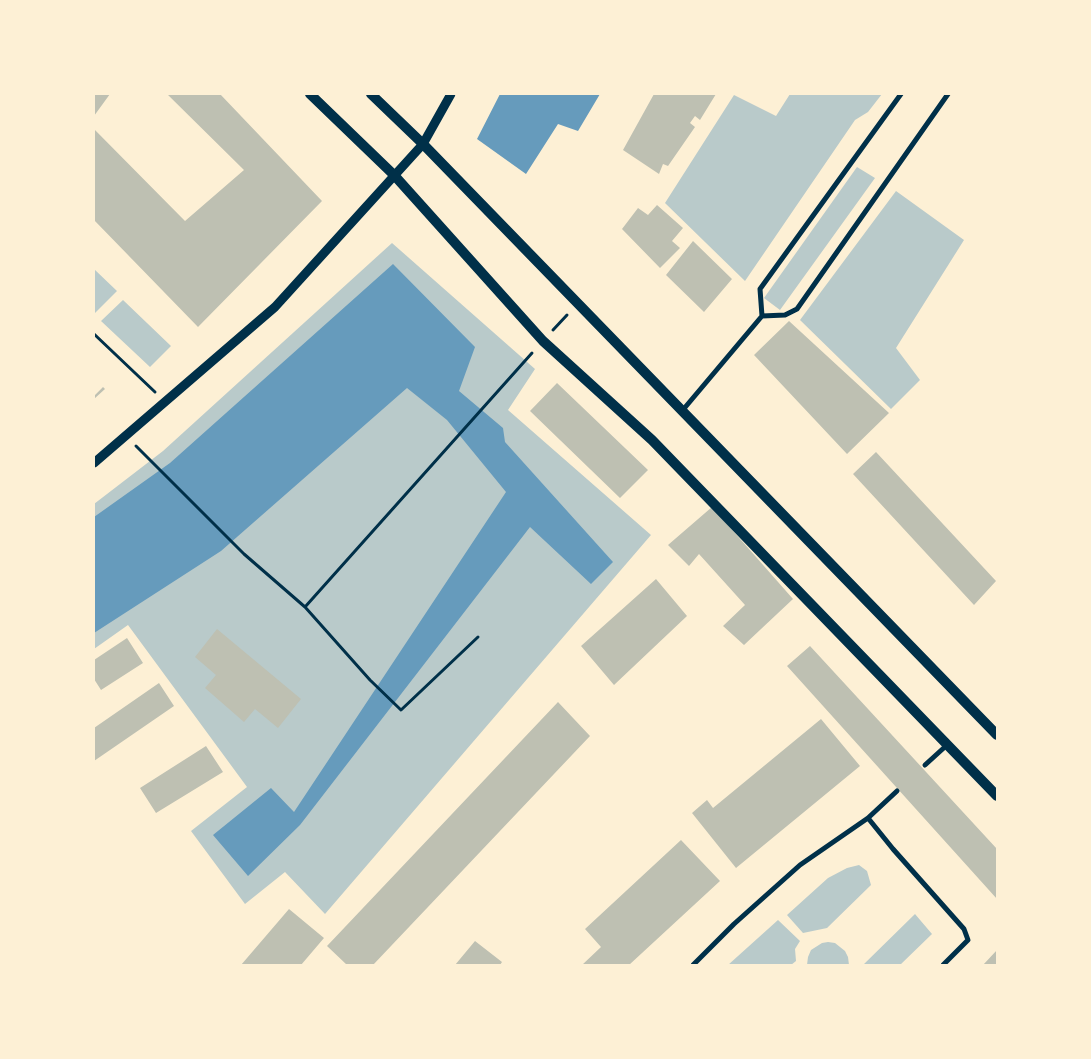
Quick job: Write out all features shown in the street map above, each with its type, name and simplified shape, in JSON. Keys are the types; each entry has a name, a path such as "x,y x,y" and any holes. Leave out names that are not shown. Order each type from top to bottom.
{"main road":[{"path":"310,94 394,175 543,341 652,440 997,796"},
{"path":"371,94 423,144 997,735"}],"street":[{"path":"94,463 275,307 423,144 451,94"},
{"path":"682,410 762,316 760,289 901,94"},
{"path":"762,316 785,315 797,309 948,94"},
{"path":"925,765 947,745"},
{"path":"693,965 734,924 800,864 868,818 897,791"},
{"path":"868,818 964,929 968,940 943,965"}],"path":[{"path":"94,334 164,402"},
{"path":"305,607 492,398"},
{"path":"148,458 244,554 305,607 370,680 401,710 478,637"}],"shaded area":[{"path":"790,94 882,94 868,112 855,120 745,281 665,203 734,95 776,116"},
{"path":"857,167 875,178 780,310 764,298"},
{"path":"896,191 964,240 896,348 920,380 891,409 800,320"},
{"path":"392,243 535,369 508,410 651,535 325,914 285,872 245,904 191,831 247,787 128,625 94,649 94,504 163,451"},
{"path":"94,269 117,291 95,313 94,312"},
{"path":"123,300 171,346 150,367 101,321"},
{"path":"859,865 867,871 871,885 827,928 803,933 787,915 828,878 847,868"},
{"path":"915,914 932,934 900,965 863,965"},
{"path":"778,920 800,941 795,949 796,961 791,965 728,965"},
{"path":"822,943 835,943 845,951 849,965 807,965 811,950"}],"water":[{"path":"500,94 600,94 578,131 558,124 526,174 477,139"},
{"path":"393,264 475,347 459,391 503,428 505,442 613,562 591,584 530,527 300,825 248,876 213,835 271,788 294,812 506,492 447,420 407,388 221,551 94,633 94,517 170,463"}],"building":[{"path":"94,94 110,94 94,116"},
{"path":"167,94 220,94 322,201 198,327 94,220 94,129 185,221 244,170"},
{"path":"654,94 716,94 700,120 695,116 690,123 695,127 668,166 663,164 659,174 623,150"},
{"path":"657,205 683,228 672,241 680,248 660,268 622,229 638,208 648,215"},
{"path":"693,241 732,279 704,312 666,275"},
{"path":"789,321 889,413 847,454 754,355"},
{"path":"557,383 648,470 620,498 530,411"},
{"path":"103,387 105,389 94,399 94,396"},
{"path":"876,452 996,581 974,605 853,474"},
{"path":"712,507 793,599 744,645 723,626 745,605 699,554 689,566 668,545"},
{"path":"656,579 687,616 614,685 581,646"},
{"path":"217,629 301,699 278,728 255,709 244,722 205,688 216,675 195,657"},
{"path":"127,638 143,663 101,690 94,679 94,660"},
{"path":"810,646 997,849 997,899 787,666"},
{"path":"159,683 174,706 94,761 94,728"},
{"path":"558,702 590,736 373,965 347,965 327,946"},
{"path":"821,719 860,766 736,868 692,813 707,800 713,808"},
{"path":"206,746 223,772 156,813 140,788"},
{"path":"681,840 720,881 629,965 582,965 601,947 585,929"},
{"path":"289,909 324,938 301,965 241,965"},
{"path":"475,941 502,962 500,965 455,965"},
{"path":"997,950 997,965 983,965"}]}
